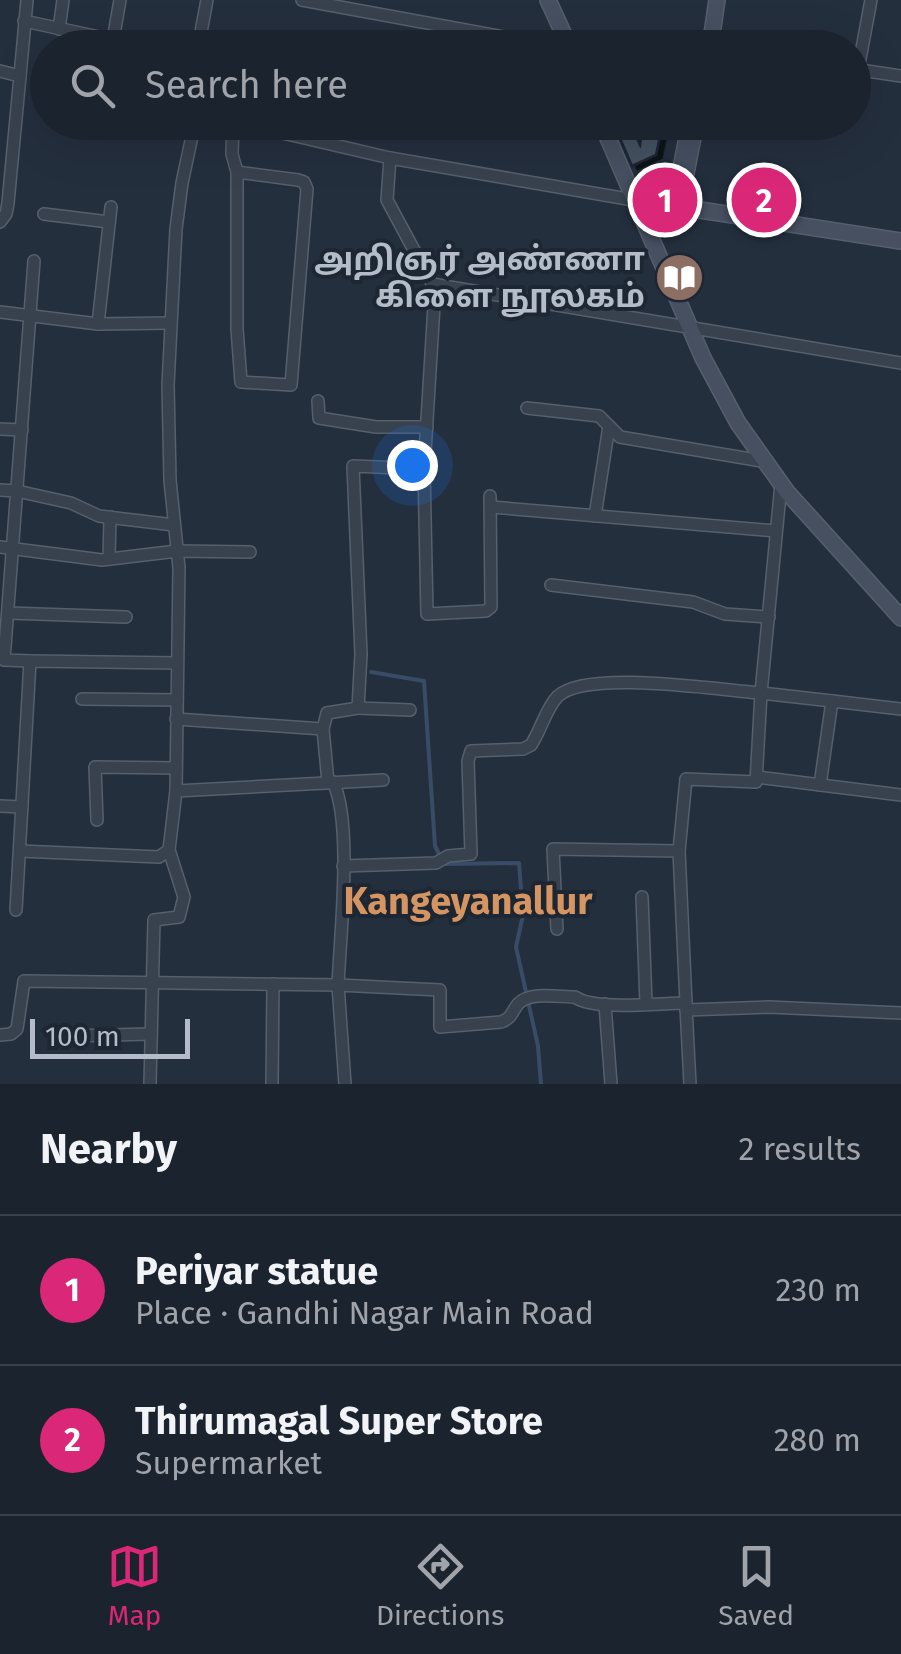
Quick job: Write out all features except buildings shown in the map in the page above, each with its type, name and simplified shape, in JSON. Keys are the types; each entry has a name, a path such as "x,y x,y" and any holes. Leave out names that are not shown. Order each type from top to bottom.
{"street":[{"path":"0,222 8,204 27,0"},
{"path":"58,28 63,0"},
{"path":"115,30 120,0"},
{"path":"201,30 207,0"},
{"path":"302,0 468,30"},
{"path":"548,0 560,30"},
{"path":"705,30 709,0"},
{"path":"713,30 718,0"},
{"path":"865,30 871,0"},
{"path":"24,21 67,30"},
{"path":"0,71 20,76"},
{"path":"871,72 901,76"},
{"path":"150,1084 154,920 179,917 184,897 169,850 176,791 177,551 168,434 171,323 182,183 192,140"},
{"path":"233,140 241,382 292,385 306,189 304,182 298,180 237,172"},
{"path":"312,140 390,158 901,241"},
{"path":"609,140 738,424 781,484 901,618"},
{"path":"678,203 690,140"},
{"path":"390,158 387,200 432,284 435,306 424,469 426,614 486,611 491,606 491,502 596,516 776,531"},
{"path":"98,324 111,207"},
{"path":"44,214 109,222"},
{"path":"34,261 17,490 6,547 8,613 2,660 177,664"},
{"path":"432,284 901,363"},
{"path":"0,312 98,324 171,323"},
{"path":"318,401 319,418 340,423 426,428"},
{"path":"527,408 599,416 620,437 762,461"},
{"path":"596,516 608,426"},
{"path":"0,430 22,430"},
{"path":"358,708 361,654 353,466 424,469"},
{"path":"690,1084 679,851 686,779 756,782 781,484"},
{"path":"0,490 17,490 110,518 174,525"},
{"path":"109,559 110,518"},
{"path":"6,547 109,559 177,551 250,552"},
{"path":"551,584 693,602 725,614 769,617"},
{"path":"8,613 126,618"},
{"path":"16,910 30,662"},
{"path":"343,866 436,863 448,856 471,854 471,751 523,749 531,744 558,696 572,688 604,682 761,693 901,709"},
{"path":"82,699 176,700"},
{"path":"820,785 832,701"},
{"path":"344,1084 338,985 343,866 340,798 331,782 324,729 327,713 358,708 410,710"},
{"path":"176,719 324,729"},
{"path":"97,820 96,767 176,768"},
{"path":"756,778 901,795"},
{"path":"176,791 382,780"},
{"path":"0,806 22,806"},
{"path":"557,929 553,848 679,851"},
{"path":"20,851 159,857 169,850"},
{"path":"642,897 646,1003"},
{"path":"0,1036 11,1034 20,1022 24,981 440,990 440,1027 502,1022 523,1000 574,997 581,1002 605,1004 901,1013"},
{"path":"272,1084 273,984"},
{"path":"605,1004 610,1084"},
{"path":"69,1036 151,1034"}],"waterway":[{"path":"371,672 424,681 435,846 440,856"},
{"path":"445,864 519,863 523,915 516,947 538,1046 541,1084"}],"place":[{"name":"Periyar statue","path":"665,200"},
{"name":"Thirumagal Super Store","path":"764,200"},
{"name":"அறிஞர் அண்ணா கிளை நூலகம்","path":"680,277"}],"district":[{"name":"Kangeyanallur","path":"468,901"}]}
